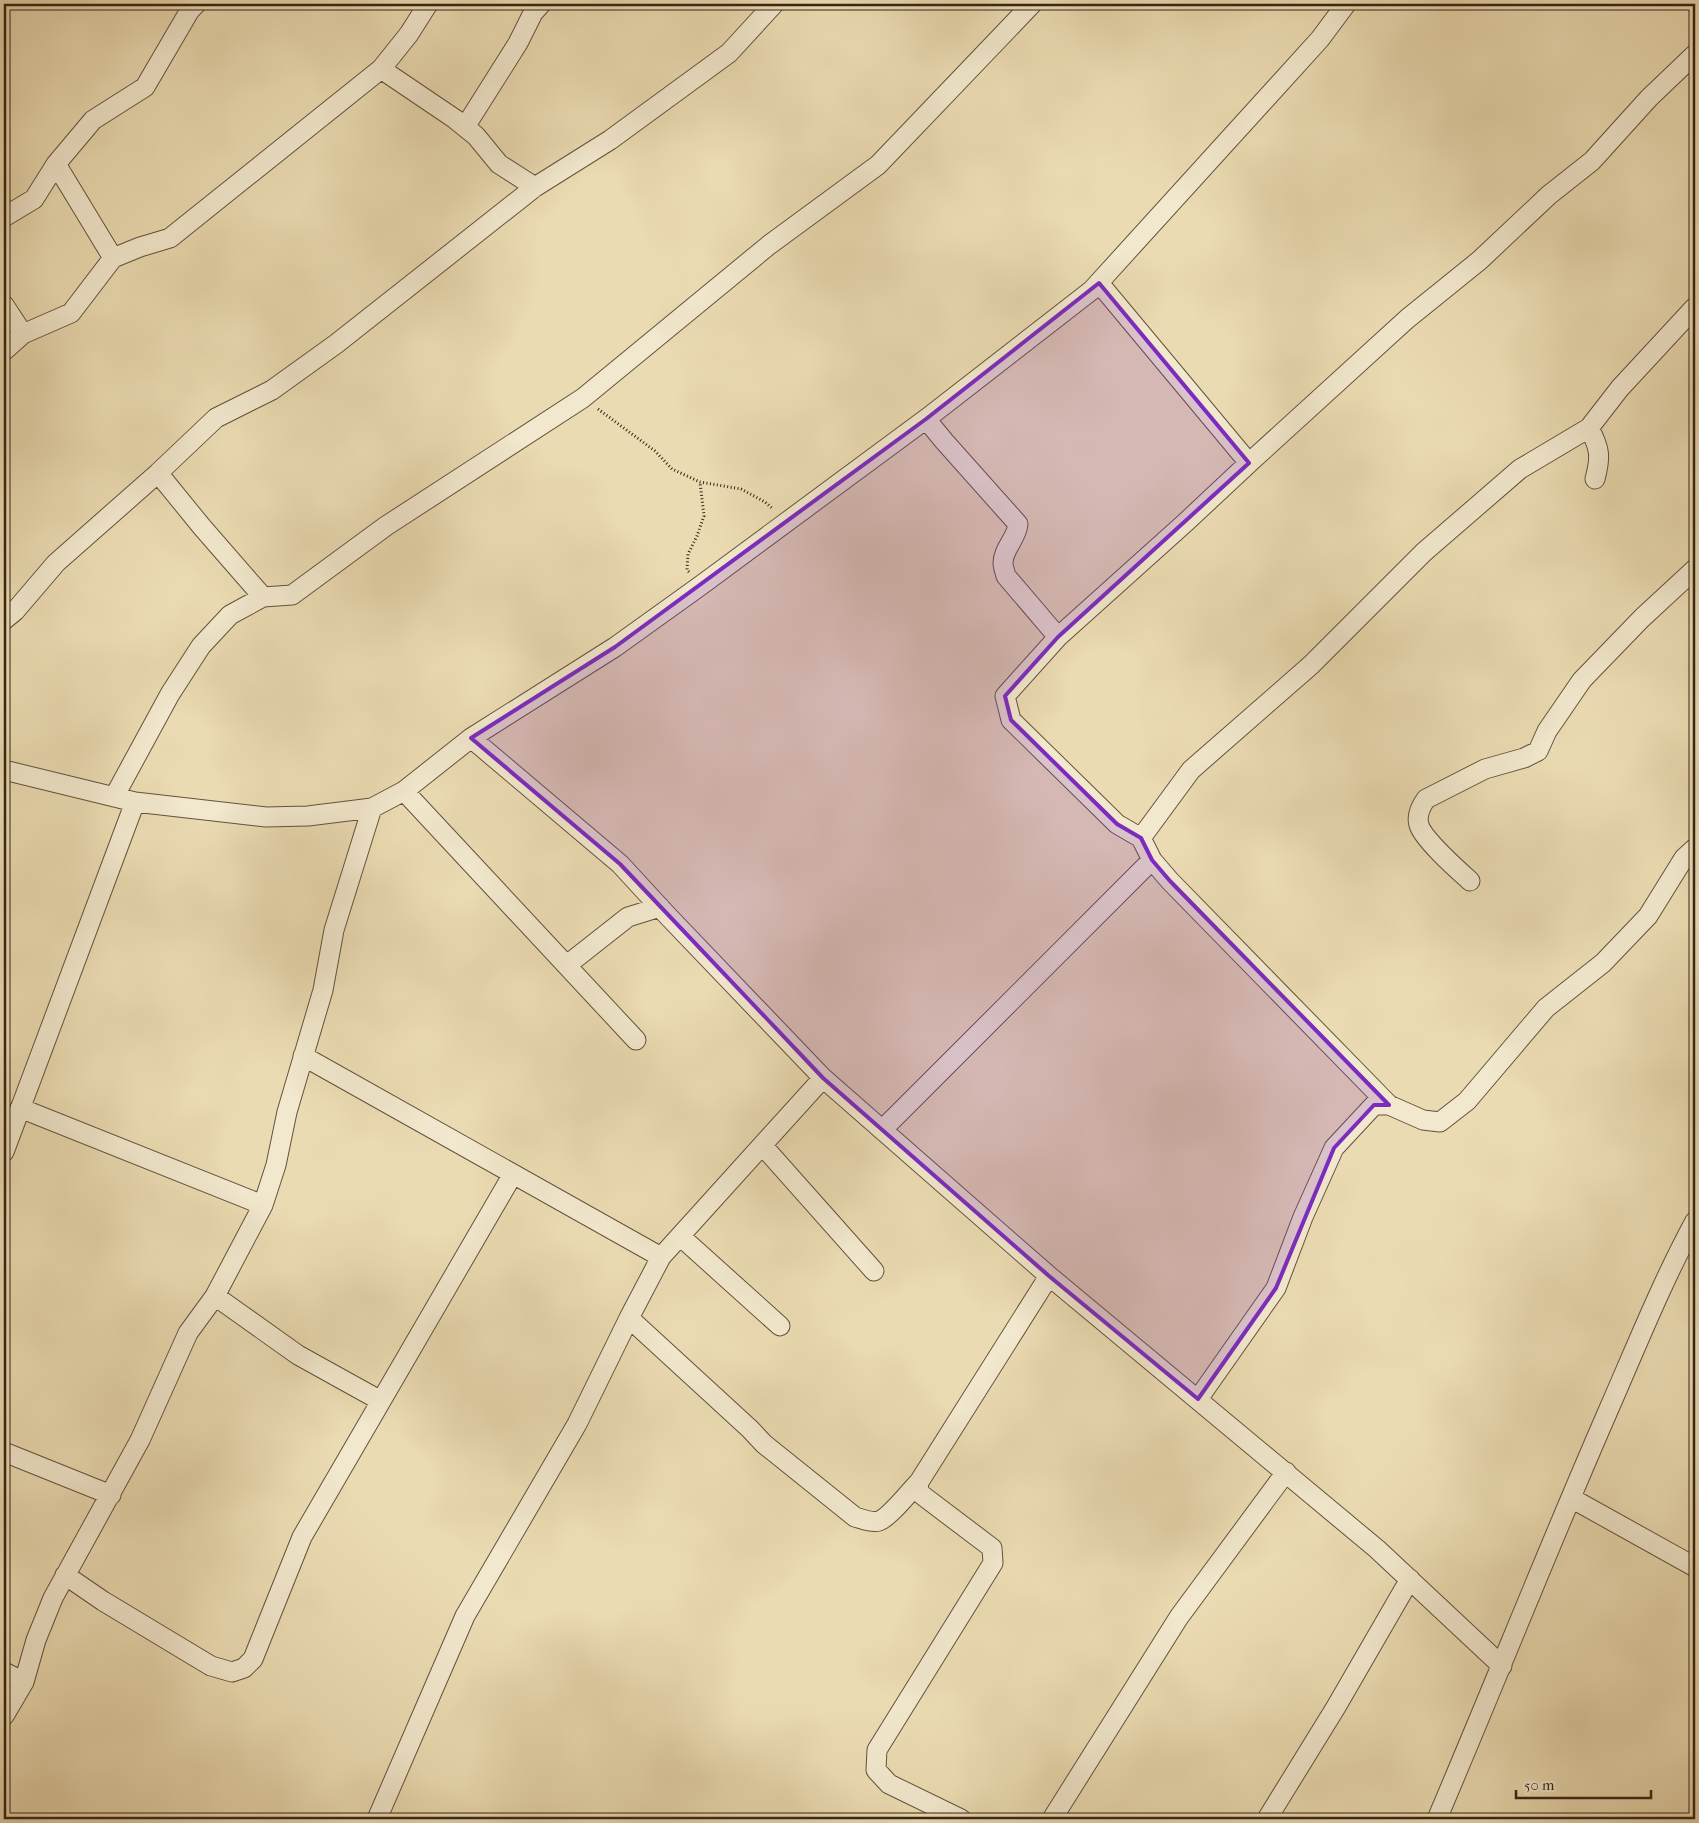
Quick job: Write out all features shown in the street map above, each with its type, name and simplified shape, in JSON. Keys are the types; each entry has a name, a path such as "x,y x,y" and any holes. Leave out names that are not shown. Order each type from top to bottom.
{"street":[{"path":"4,217 34,199 56,164 93,120 145,87 190,10 196,4"},
{"path":"4,351 23,334 71,313 113,258 140,246 170,238 381,69 410,34 428,4"},
{"path":"465,127 518,42 533,13 541,4"},
{"path":"4,620 15,611 56,563 158,473 216,418 272,390 336,344 535,187 610,140 729,53 774,4"},
{"path":"114,797 170,694 201,646 230,616 263,597 292,595 386,526 583,398 769,244 878,166 1032,4"},
{"path":"4,770 135,802 266,817 308,816 372,808 404,792 471,738 615,647 700,586 926,419 1099,283 1308,53 1346,4"},
{"path":"1695,54 1650,98 1592,161 1549,195 1480,260 1382,341 1058,637 1005,696 1011,720 1117,824 1141,838 1152,860 1170,881 1389,1105 1423,1120 1440,1122 1467,1101 1546,1008 1602,964 1648,916 1684,858 1695,848"},
{"path":"381,69 465,127 476,136 499,164 535,187"},
{"path":"56,164 113,258"},
{"path":"1099,283 1249,463"},
{"path":"4,305 23,334"},
{"path":"1141,838 1191,770 1311,665 1424,552 1520,469 1589,428 1620,388 1695,307"},
{"path":"926,419 1018,524 1018,530 1008,548 1003,563 1006,576 1058,637"},
{"path":"1589,428 1598,444 1599,461 1594,479"},
{"path":"158,473 263,597"},
{"path":"1470,881 1432,843 1419,827 1418,820 1422,805 1426,799 1485,769 1524,758 1538,751 1547,731 1582,680 1642,618 1695,568"},
{"path":"471,738 620,864 823,1078 1049,1276 1377,1549 1502,1666"},
{"path":"404,792 636,1040"},
{"path":"4,1152 135,802"},
{"path":"4,1716 24,1682 36,1640 53,1598 140,1440 188,1333 215,1296 263,1205 276,1165 287,1112 323,990 334,930 372,808"},
{"path":"882,1130 1152,860"},
{"path":"566,965 628,917 660,907"},
{"path":"303,1056 661,1257"},
{"path":"377,1819 464,1616 577,1424 661,1257 823,1078"},
{"path":"1198,1399 1276,1288 1334,1148 1374,1105 1389,1105"},
{"path":"20,1108 263,1205"},
{"path":"763,1146 874,1270"},
{"path":"65,1575 103,1601 211,1666 232,1672 244,1668 253,1659 302,1537 513,1174"},
{"path":"1437,1819 1571,1498 1655,1304 1695,1222"},
{"path":"680,1236 780,1326"},
{"path":"629,1318 764,1444 855,1517 878,1521 891,1512 919,1482 1049,1276"},
{"path":"215,1296 298,1355 381,1401"},
{"path":"4,1452 111,1495"},
{"path":"1052,1819 1179,1617 1286,1472"},
{"path":"919,1482 918,1490 922,1496 992,1548 993,1563 877,1750 876,1770 889,1784 961,1819"},
{"path":"1571,1498 1695,1567"},
{"path":"1267,1819 1336,1707 1410,1579"},
{"path":"4,1672 24,1682"}],"path":[{"path":"583,398 654,451 672,469 700,482 741,489 765,502 787,521"},
{"path":"700,482 704,516 688,554 687,570 700,586"}],"highlighted area":[{"path":"1099,283 1249,463 1058,637 1005,696 1011,720 1117,824 1141,838 1152,860 1170,881 1389,1105 1374,1105 1334,1148 1276,1288 1198,1399 1049,1276 823,1078 620,864 471,738 615,647 926,419"}]}
